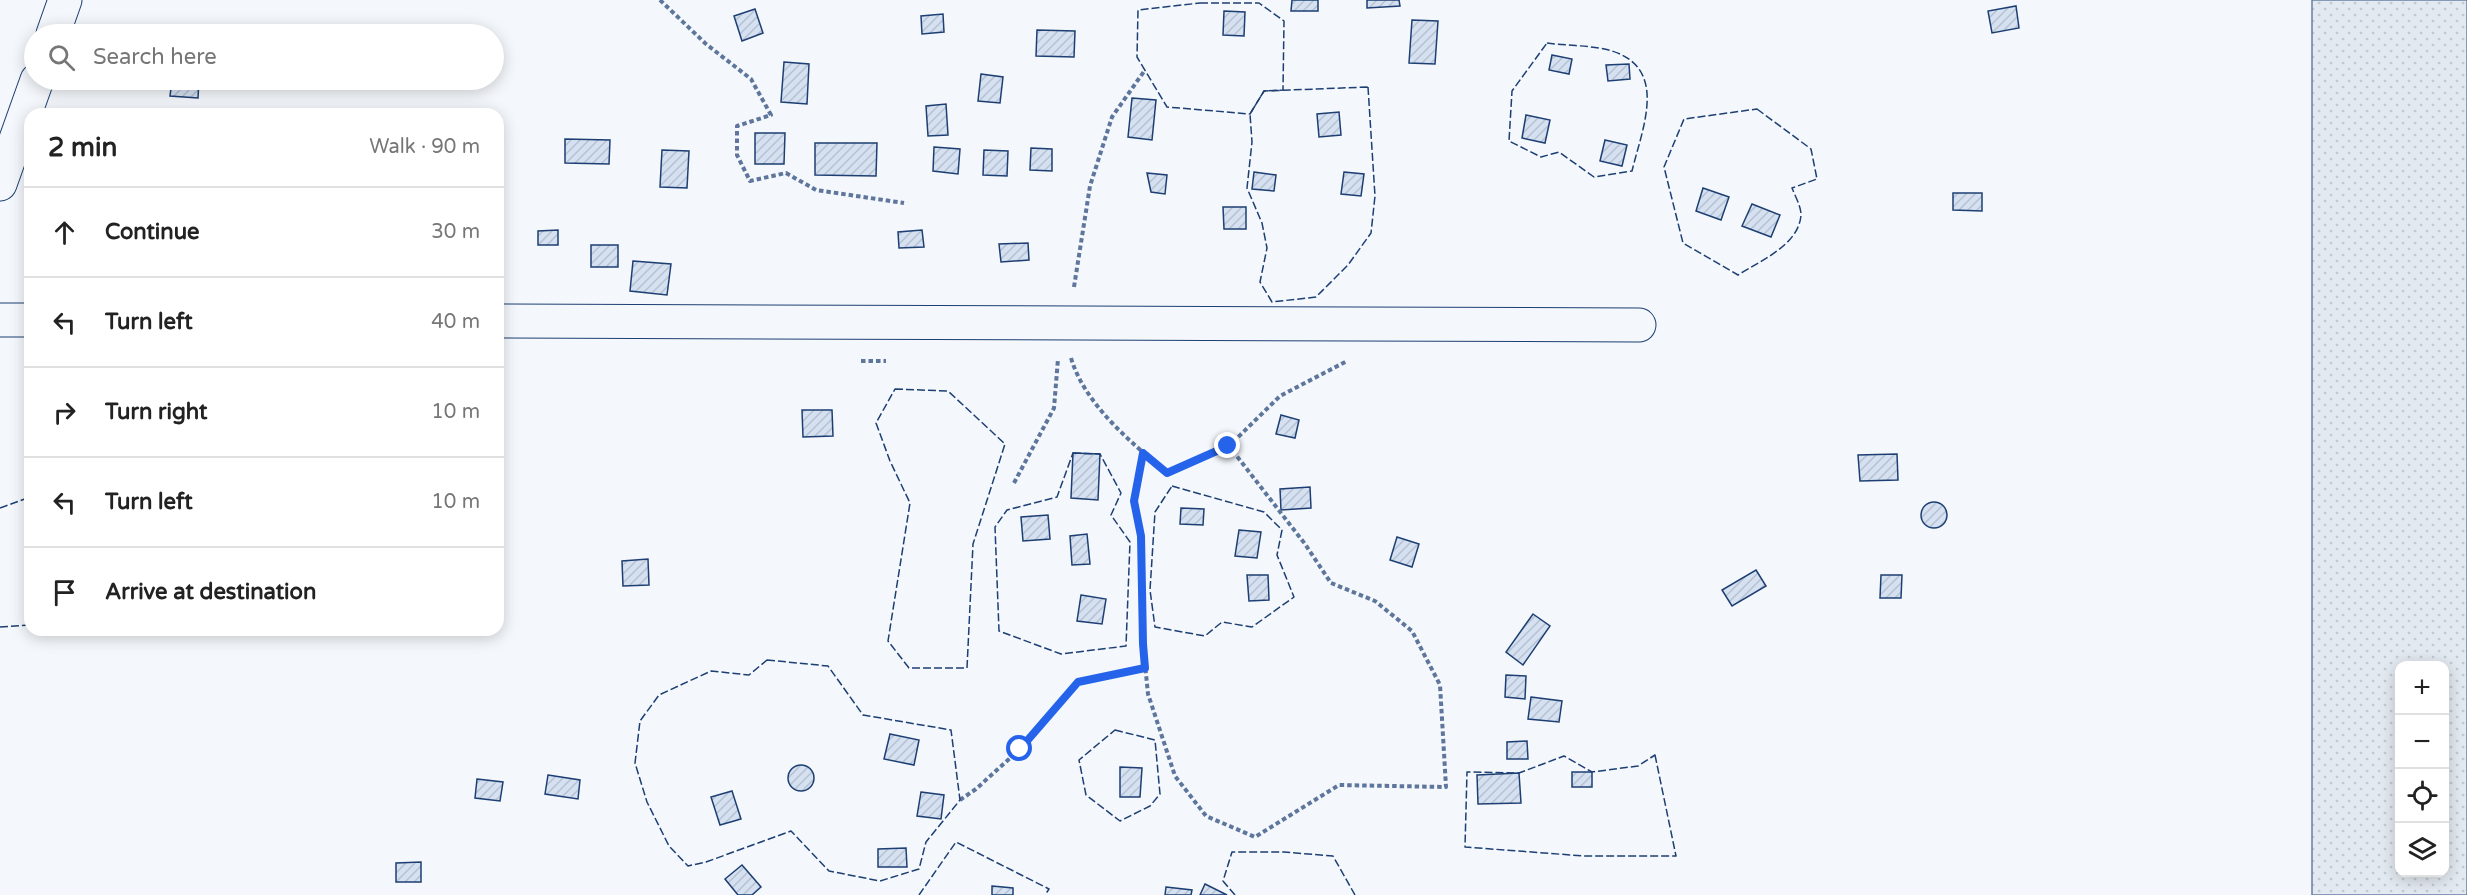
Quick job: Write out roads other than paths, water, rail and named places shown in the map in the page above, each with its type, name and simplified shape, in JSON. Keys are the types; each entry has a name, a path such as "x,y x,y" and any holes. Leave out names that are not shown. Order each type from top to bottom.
{"street":[{"path":"57,24 65,0"},
{"path":"27,108 33,90"},
{"path":"0,184 24,117"},
{"path":"0,320 24,320"},
{"path":"504,321 1639,325"}]}
